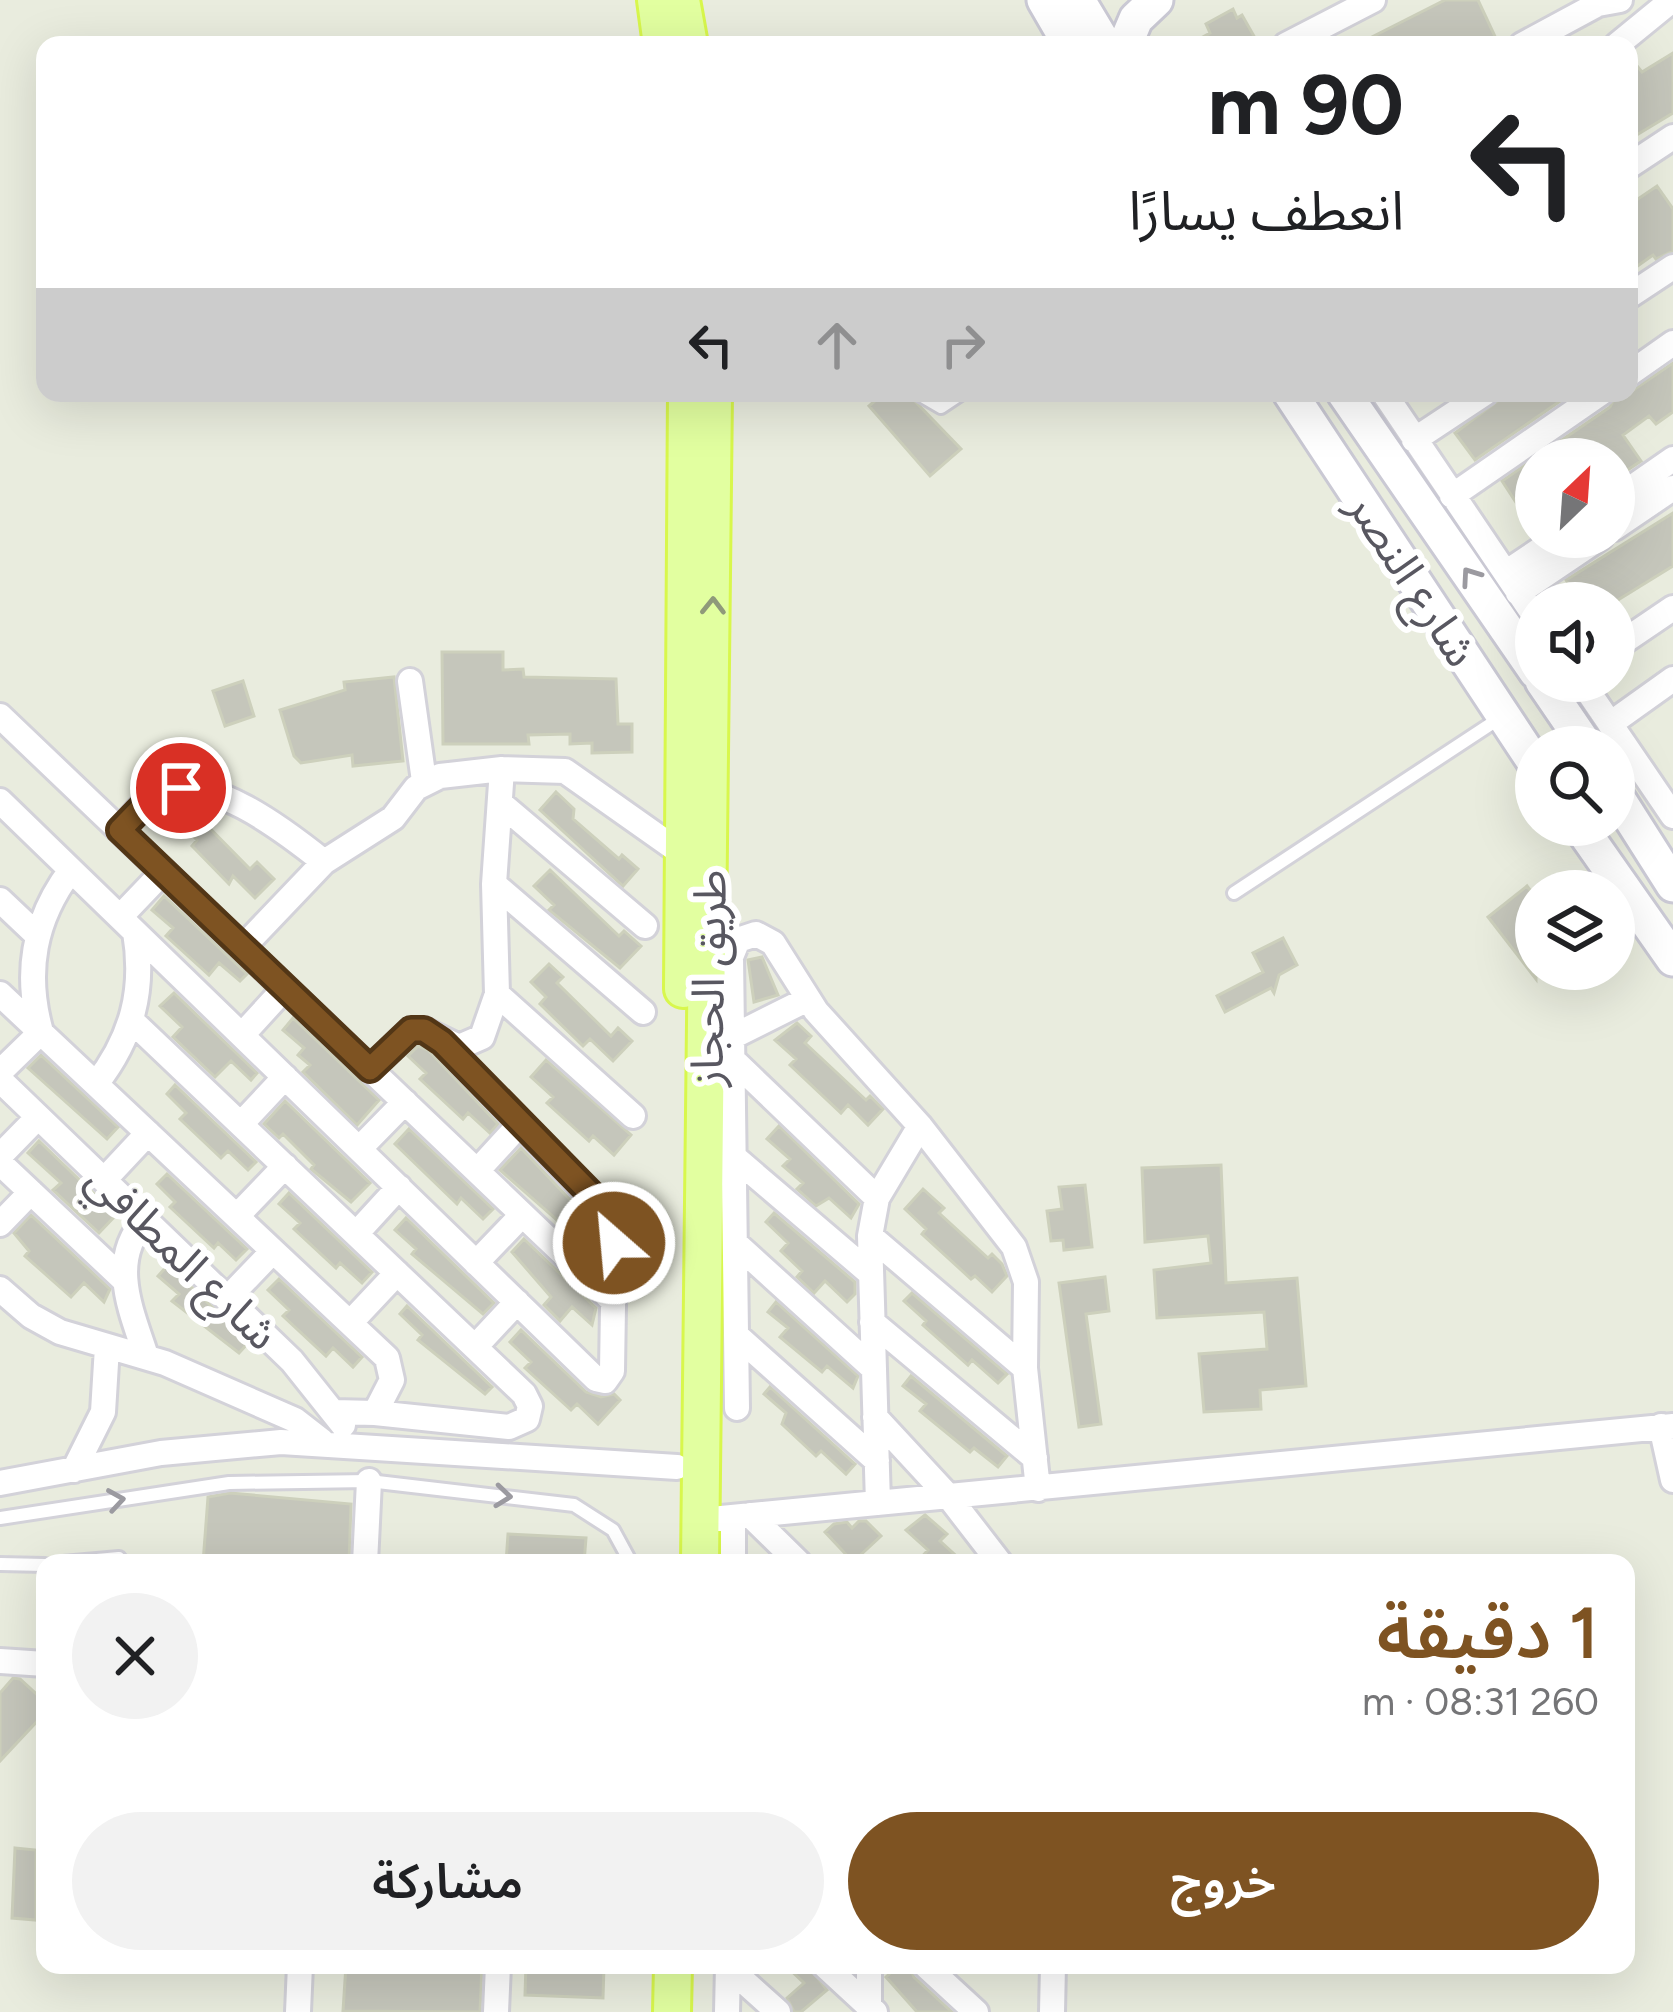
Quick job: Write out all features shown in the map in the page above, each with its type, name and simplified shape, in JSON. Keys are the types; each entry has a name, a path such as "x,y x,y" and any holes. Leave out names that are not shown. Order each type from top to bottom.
{"main road":[{"path":"656,0 661,36"},
{"path":"681,0 687,36"},
{"path":"1044,0 1065,36"},
{"path":"1078,0 1100,36"},
{"path":"1129,36 1136,20 1156,0"},
{"name":"طريق الحجاز","path":"676,1554 687,402"},
{"name":"طريق الحجاز","path":"705,1554 728,1517 713,402"},
{"name":"شارع النصر","path":"1296,402 1515,734"},
{"name":"شارع النصر","path":"1350,402 1515,641"},
{"name":"شارع النصر","path":"1559,702 1578,726"},
{"path":"1635,826 1673,885"},
{"path":"1602,856 1611,842 1640,834"},
{"path":"1595,846 1673,959"},
{"path":"670,1974 672,2012"},
{"path":"697,1974 697,2012"}],"street":[{"path":"1303,36 1373,0"},
{"path":"1539,36 1598,4 1620,0"},
{"path":"1628,36 1672,0"},
{"path":"1638,160 1673,137"},
{"path":"1638,290 1673,267"},
{"path":"1638,368 1673,343"},
{"path":"1390,402 1515,586"},
{"path":"1414,440 1471,402"},
{"path":"1452,496 1588,402"},
{"path":"1635,491 1667,478"},
{"path":"1635,508 1667,478"},
{"path":"1513,583 1537,558"},
{"path":"1513,583 1561,558"},
{"path":"1635,634 1673,608"},
{"path":"1608,726 1673,680"},
{"path":"410,681 424,782"},
{"path":"0,716 613,1301"},
{"path":"243,946 324,862 393,818 404,799 424,782 502,769 565,771 684,855"},
{"path":"442,1042 467,1046 482,1037 497,994 494,884 502,769"},
{"path":"1635,781 1673,816"},
{"path":"120,830 153,796 196,789 252,812 324,862"},
{"path":"0,801 602,1381 611,1374 614,1234 610,1216 442,1042 424,1030 411,1030 370,1069"},
{"path":"500,802 645,926"},
{"path":"40,1032 32,974 37,935 50,900 71,870"},
{"path":"96,1084 118,1054 132,1021 140,977 128,925 163,872"},
{"path":"494,884 643,1012"},
{"path":"0,900 37,935"},
{"path":"737,1408 732,951 743,936 768,938 808,999 920,1126 1014,1247 1026,1282 1025,1367 1039,1489"},
{"path":"242,1035 286,988"},
{"path":"0,994 390,1365 391,1387 375,1413"},
{"path":"497,994 633,1116"},
{"path":"732,1048 808,999"},
{"path":"132,1021 475,1347 528,1400 529,1412 522,1423 509,1426 334,1412"},
{"path":"0,1076 40,1032"},
{"path":"732,1048 877,1198"},
{"name":"شارع المطافي","path":"0,1076 292,1361 353,1443"},
{"path":"241,1124 285,1077"},
{"path":"359,1149 404,1102"},
{"path":"38,1117 0,1160 124,1279"},
{"path":"476,1171 521,1123"},
{"path":"878,1503 870,1236 877,1198 920,1126"},
{"path":"104,1180 148,1133"},
{"path":"734,1157 871,1274"},
{"path":"237,1216 285,1166"},
{"path":"356,1234 399,1187"},
{"path":"0,1224 31,1192"},
{"path":"476,1263 522,1214"},
{"path":"145,1220 128,1246 124,1279 146,1356"},
{"path":"870,1236 1025,1367"},
{"path":"735,1243 874,1369"},
{"path":"227,1299 273,1250"},
{"path":"350,1323 398,1273"},
{"path":"0,1289 45,1324 146,1356 295,1420 322,1441"},
{"path":"475,1347 517,1302"},
{"path":"872,1322 1035,1458"},
{"path":"736,1335 877,1461"},
{"path":"74,1470 103,1412 107,1347"},
{"path":"875,1418 949,1497 993,1554"},
{"path":"728,1517 1667,1426 1673,1480"},
{"path":"0,1484 194,1448 322,1441 677,1467"},
{"path":"365,1554 369,1481"},
{"path":"728,1517 732,1554"},
{"path":"728,1517 785,1554"},
{"path":"0,1661 36,1663"},
{"path":"298,2012 300,1974"},
{"path":"496,2012 498,1974"},
{"path":"727,2012 728,1974"},
{"path":"737,1974 778,2012"},
{"path":"833,1974 871,2010"},
{"path":"869,1974 871,2010"},
{"path":"935,1974 976,2012"},
{"path":"1052,2012 1053,1974"}],"lane":[{"path":"1234,893 1503,716"},
{"path":"0,1518 229,1484 369,1481 574,1505 614,1530 626,1554"},
{"path":"0,1564 36,1564"}],"building":[{"path":"1445,0 1478,0 1495,36 1374,36"},
{"path":"1233,9 1254,36 1204,36 1210,33 1206,24"},
{"path":"1673,53 1673,113 1638,134 1638,67 1642,72"},
{"path":"1657,186 1673,209 1673,251 1656,259 1653,255 1638,266 1638,199"},
{"path":"1673,363 1673,412 1656,424 1649,416 1623,435 1625,438 1565,438 1612,402 1638,402 1638,387"},
{"path":"916,402 961,449 930,476 869,406"},
{"path":"1496,402 1559,402 1475,460 1455,433"},
{"path":"1515,472 1515,501 1502,481"},
{"path":"1673,513 1673,566 1635,589 1635,582 1566,580 1601,558 1635,558 1635,537"},
{"path":"442,652 503,652 503,670 523,669 524,677 616,679 618,724 632,724 632,752 592,753 592,743 570,744 570,734 528,735 529,744 443,744"},
{"path":"394,677 403,761 353,766 352,755 301,763 294,756 280,710 345,690 344,682"},
{"path":"243,681 254,716 225,726 213,691"},
{"path":"556,792 574,809 573,819 619,859 622,855 638,869 623,886 540,810"},
{"path":"189,807 250,869 257,862 274,879 255,898 233,876 229,884 192,846 197,840 176,819"},
{"path":"550,870 619,936 624,931 641,946 620,968 549,910 554,905 534,886"},
{"path":"164,896 247,974 240,981 219,963 209,975 166,936 173,928 152,910"},
{"path":"1515,896 1515,952 1488,917"},
{"path":"1283,938 1297,965 1279,975 1274,993 1271,988 1225,1012 1217,996 1263,972 1253,953"},
{"path":"762,957 778,995 754,1002 748,960"},
{"path":"549,964 563,977 557,983 611,1036 618,1028 632,1041 613,1061 590,1039 583,1046 540,1004 546,997 531,982"},
{"path":"174,993 257,1073 251,1080 231,1061 215,1077 173,1037 182,1027 160,1006"},
{"path":"293,1018 379,1100 357,1125 303,1072 310,1065 298,1055 304,1048 283,1030"},
{"path":"797,1023 811,1036 805,1043 866,1100 870,1096 883,1109 868,1125 848,1105 841,1113 790,1065 796,1059 775,1040"},
{"path":"418,1046 428,1050 498,1124 490,1133 468,1113 463,1119 420,1079 426,1073 408,1056"},
{"path":"41,1055 118,1127 107,1139 28,1068"},
{"path":"546,1060 631,1135 614,1155 593,1136 589,1141 547,1103 553,1097 531,1077"},
{"path":"175,1085 256,1162 248,1170 228,1151 221,1158 180,1119 186,1113 167,1094"},
{"path":"285,1101 370,1183 351,1202 311,1169 314,1165 283,1134 279,1138 264,1124"},
{"path":"779,1126 859,1204 851,1218 829,1198 816,1206 797,1189 803,1183 783,1166 790,1159 767,1139"},
{"path":"409,1129 493,1209 483,1219 461,1198 457,1204 395,1144"},
{"path":"39,1141 116,1215 99,1233 53,1190 61,1183 28,1153"},
{"path":"521,1148 594,1225 589,1240 563,1216 558,1221 500,1170"},
{"path":"1221,1165 1226,1283 1297,1278 1306,1386 1260,1390 1261,1409 1204,1412 1199,1354 1267,1349 1264,1312 1157,1318 1154,1270 1211,1263 1208,1236 1145,1242 1142,1168"},
{"path":"167,1174 247,1249 236,1260 218,1243 214,1248 170,1207 175,1202 157,1184"},
{"path":"1085,1185 1092,1247 1064,1250 1063,1240 1051,1241 1047,1211 1062,1209 1059,1187"},
{"path":"923,1189 944,1208 939,1213 988,1258 992,1254 1002,1264 1007,1276 992,1292 922,1234 926,1229 905,1209"},
{"path":"289,1193 372,1272 362,1283 340,1263 336,1268 294,1229 300,1223 279,1204"},
{"path":"774,1213 855,1282 855,1294 847,1302 825,1281 814,1293 797,1277 802,1271 781,1251 788,1243 766,1222"},
{"path":"31,1215 110,1289 104,1302 84,1283 71,1297 25,1256 29,1251 14,1233"},
{"path":"406,1218 494,1303 483,1314 412,1254 416,1249 395,1230"},
{"path":"524,1239 596,1308 592,1325 572,1307 560,1321 544,1305 551,1297 512,1252"},
{"path":"168,1265 249,1342 239,1353 172,1301 179,1294 158,1276"},
{"path":"1105,1277 1109,1311 1086,1314 1101,1424 1079,1427 1059,1283"},
{"path":"279,1279 362,1357 353,1367 333,1348 326,1356 283,1316 289,1310 268,1290"},
{"path":"912,1293 1007,1374 998,1383 972,1360 968,1365 904,1301"},
{"path":"776,1302 858,1376 853,1388 827,1366 822,1372 780,1337 788,1328 768,1312"},
{"path":"407,1306 492,1387 485,1394 418,1340 422,1335 400,1314"},
{"path":"521,1330 586,1392 601,1397 614,1394 620,1400 598,1424 577,1404 571,1410 525,1368 531,1362 510,1342"},
{"path":"911,1376 1007,1456 998,1467 974,1448 970,1452 920,1411 926,1404 903,1386"},
{"path":"770,1387 855,1464 846,1474 821,1451 816,1456 782,1424 786,1413 764,1394"},
{"path":"230,1493 351,1504 349,1554 204,1554 208,1497"},
{"path":"925,1515 947,1534 940,1541 954,1554 924,1554 928,1550 906,1530"},
{"path":"866,1521 881,1536 862,1554 846,1554 825,1532 847,1522 852,1528"},
{"path":"508,1534 586,1538 585,1554 507,1554"},
{"path":"13,1678 20,1679 36,1694 36,1723 0,1761 0,1693"},
{"path":"15,1848 36,1850 36,1920 12,1918"},
{"path":"345,1974 482,1974 480,2012 343,2011"},
{"path":"526,1974 604,1974 603,1998 525,1995"},
{"path":"794,1974 815,1974 827,1990 801,2012 794,2012 787,1998 804,1983"},
{"path":"913,1974 952,2012 917,2012 886,1977"}],"route":[{"path":"181,788 153,796 120,830 370,1069 411,1030 424,1030 442,1042 599,1202 610,1216 614,1243"}]}
